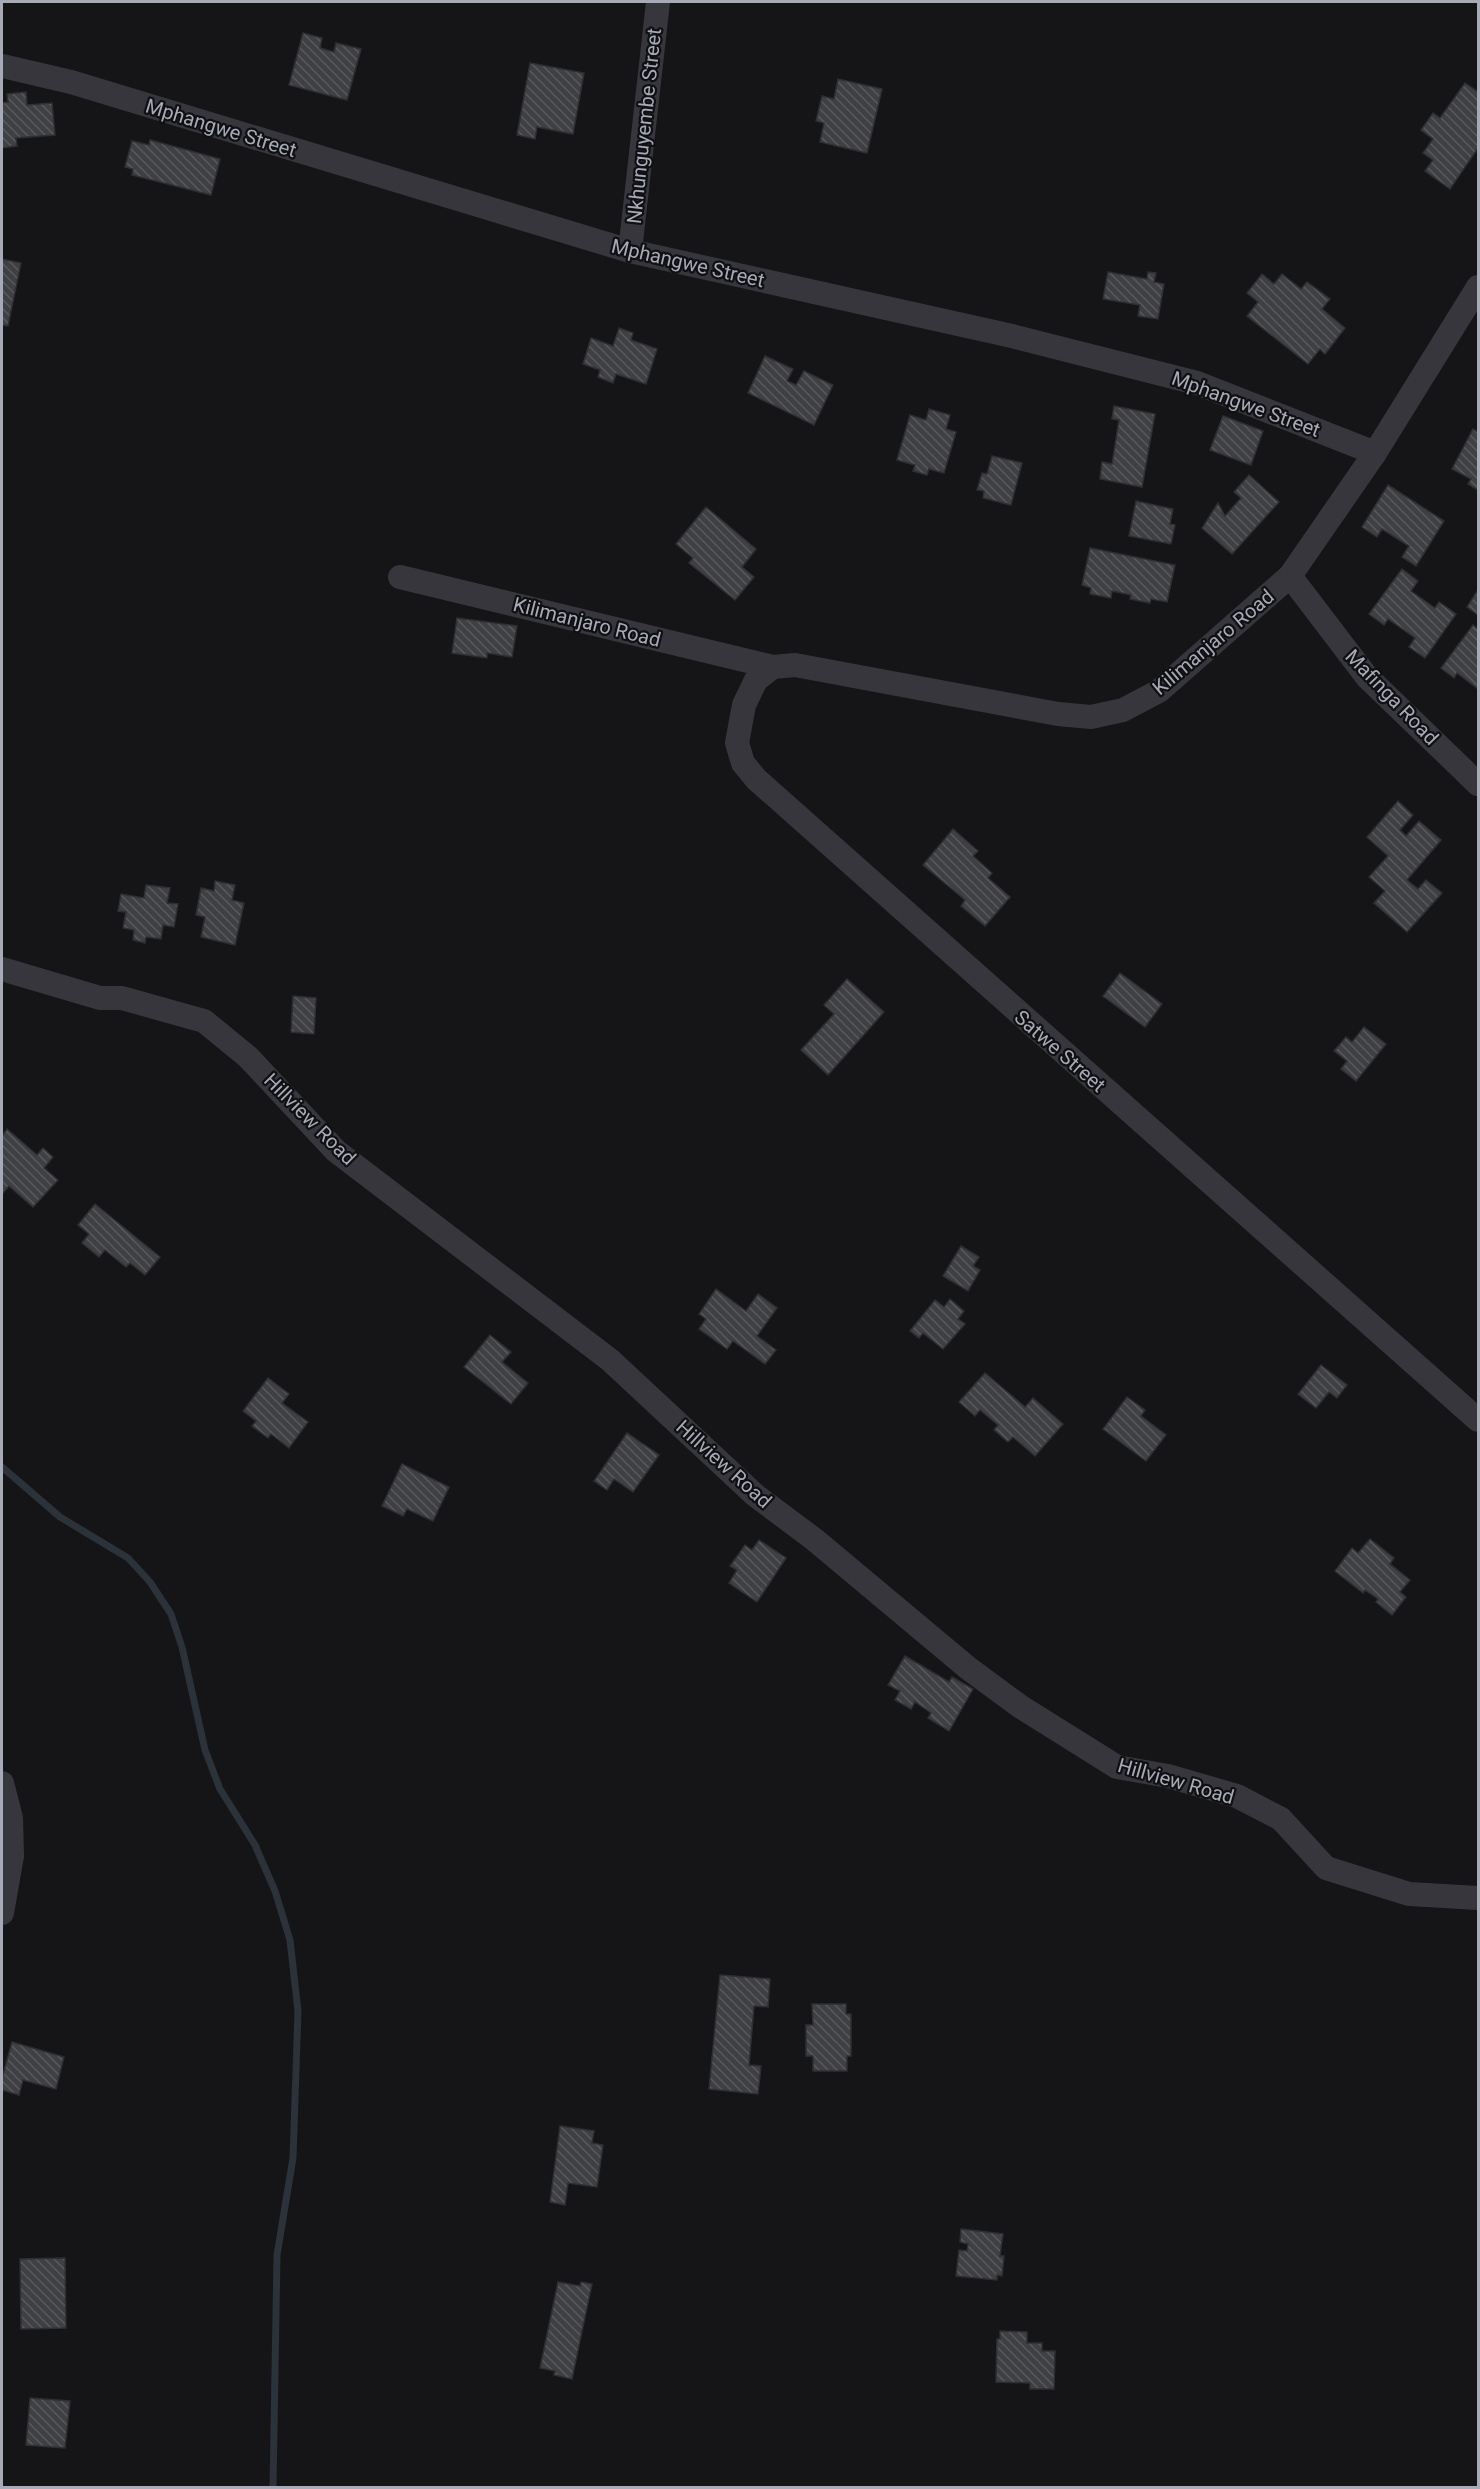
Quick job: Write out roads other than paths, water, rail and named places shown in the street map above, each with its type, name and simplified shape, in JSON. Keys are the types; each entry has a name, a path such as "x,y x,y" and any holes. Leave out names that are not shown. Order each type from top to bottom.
{"street":[{"name":"Nkhunguyembe Street","path":"630,251 658,2"},
{"name":"Mphangwe Street","path":"2,66 83,86 630,251 1001,334 1197,382 1375,453"},
{"name":"Kilimanjaro Road","path":"400,577 784,666 1058,714 1091,717 1123,711 1159,691 1290,576 1375,453 1479,287"},
{"name":"Mafinga Road","path":"1290,576 1367,677 1479,784"},
{"name":"Satwe Street","path":"784,666 756,680 744,705 737,743 743,763 756,779 1479,1420"},
{"name":"Hillview Road","path":"2,969 100,998 122,998 204,1021 249,1057 336,1151 610,1360 755,1495 815,1540 968,1668 1021,1707 1117,1767 1168,1776 1237,1796 1272,1814 1281,1819 1326,1868 1409,1894 1479,1898"},
{"path":"2,1783 11,1818 12,1856 2,1913"}],"waterway":[{"path":"2,1467 60,1517 128,1558 150,1582 171,1614 182,1647 205,1750 220,1789 255,1845 275,1891 290,1940 298,2011 293,2158 277,2255 273,2488"}]}
